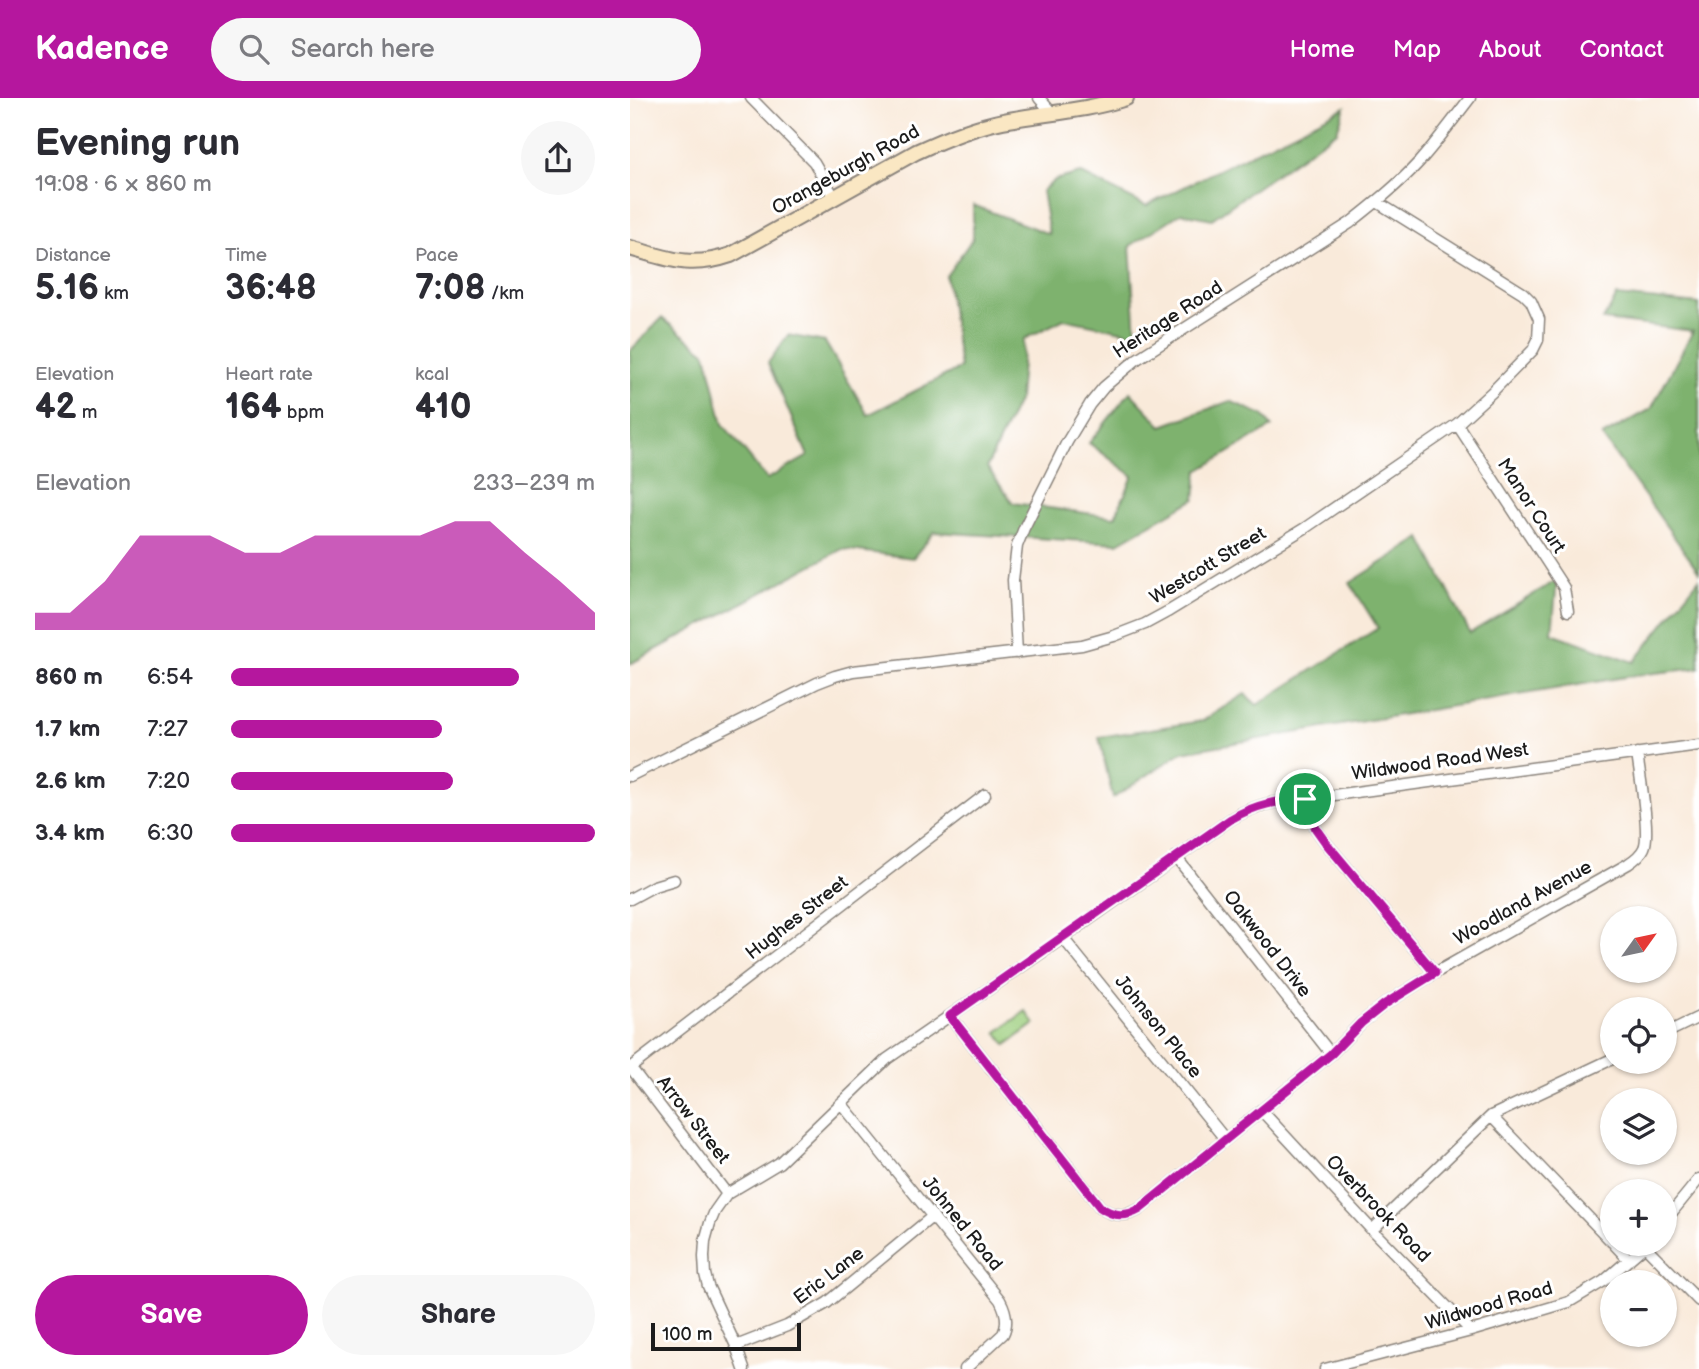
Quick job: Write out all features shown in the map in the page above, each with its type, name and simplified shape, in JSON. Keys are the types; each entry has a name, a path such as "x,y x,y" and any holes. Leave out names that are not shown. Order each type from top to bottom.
{"street":[{"path":"751,98 814,162 834,197"},
{"path":"1039,98 1053,114"},
{"name":"Orangeburgh Road","path":"630,248 687,263 715,260 731,255 943,139 1000,122 1088,108 1126,98"},
{"name":"Heritage Road","path":"1017,653 1013,580 1017,546 1077,422 1090,404 1119,372 1137,359 1350,223 1377,202 1438,141 1470,98"},
{"name":"Westcott Street","path":"630,776 835,676 853,671 1082,645 1145,624 1305,528 1457,424 1533,350 1539,330 1536,310 1523,293 1377,202"},
{"name":"Manor Court","path":"1457,424 1564,589 1568,611"},
{"name":"Wildwood Road West","path":"727,1194 779,1163 887,1059 1247,809 1281,800 1305,799 1699,745"},
{"name":"Woodland Avenue","path":"950,1016 1100,1207 1114,1215 1124,1216 1140,1209 1331,1054 1361,1023 1385,1004 1638,857 1644,848 1646,827 1637,753"},
{"name":"Hughes Street","path":"630,1068 985,795"},
{"path":"1305,799 1316,829 1326,843 1435,973"},
{"name":"Oakwood Drive","path":"1176,857 1331,1054"},
{"path":"630,899 654,886 674,880"},
{"name":"Johnson Place","path":"1063,938 1225,1139"},
{"path":"1677,1028 1699,1017"},
{"path":"1373,1230 1491,1116 1600,1065"},
{"name":"Arrow Street","path":"630,1068 727,1194"},
{"name":"Johned Road","path":"841,1103 1000,1300 1005,1310 1006,1328 1003,1334 965,1369"},
{"name":"Overbrook Road","path":"1261,1110 1471,1331"},
{"path":"1491,1116 1600,1229"},
{"path":"1677,1207 1699,1179"},
{"path":"727,1194 710,1223 704,1257 708,1286 744,1369"},
{"name":"Eric Lane","path":"736,1346 787,1326 827,1303 933,1216"},
{"path":"1625,1256 1629,1261"},
{"name":"Wildwood Road","path":"1325,1369 1569,1302 1604,1281 1634,1256"},
{"path":"1656,1256 1699,1301"}],"green space":[{"path":"1345,107 1337,131 1212,219 1181,213 1130,246 1136,334 1064,319 1024,339 1019,399 987,467 1013,503 1115,517 1133,476 1089,443 1130,392 1162,426 1230,401 1263,415 1272,427 1198,471 1195,499 1118,543 934,532 913,558 842,549 630,664 630,351 662,318 706,353 723,424 767,479 808,456 768,363 788,335 825,342 868,415 960,368 946,276 973,238 973,205 1049,234 1042,191 1055,180 1080,173 1146,206"},
{"path":"1617,296 1699,304 1699,572 1602,436 1651,409 1693,331 1603,320"},
{"path":"1421,538 1470,633 1557,580 1552,633 1634,662 1699,579 1699,668 1637,675 1182,752 1113,798 1099,737 1202,721 1245,694 1257,705 1378,628 1350,583"},
{"path":"1026,1011 1035,1024 1006,1045 997,1032"}],"route":[{"path":"1305,799 1316,829 1326,843 1435,973 1385,1004 1361,1023 1331,1054 1140,1209 1124,1216 1107,1212 1100,1207 950,1016 1247,809 1281,800 1305,799"}]}
